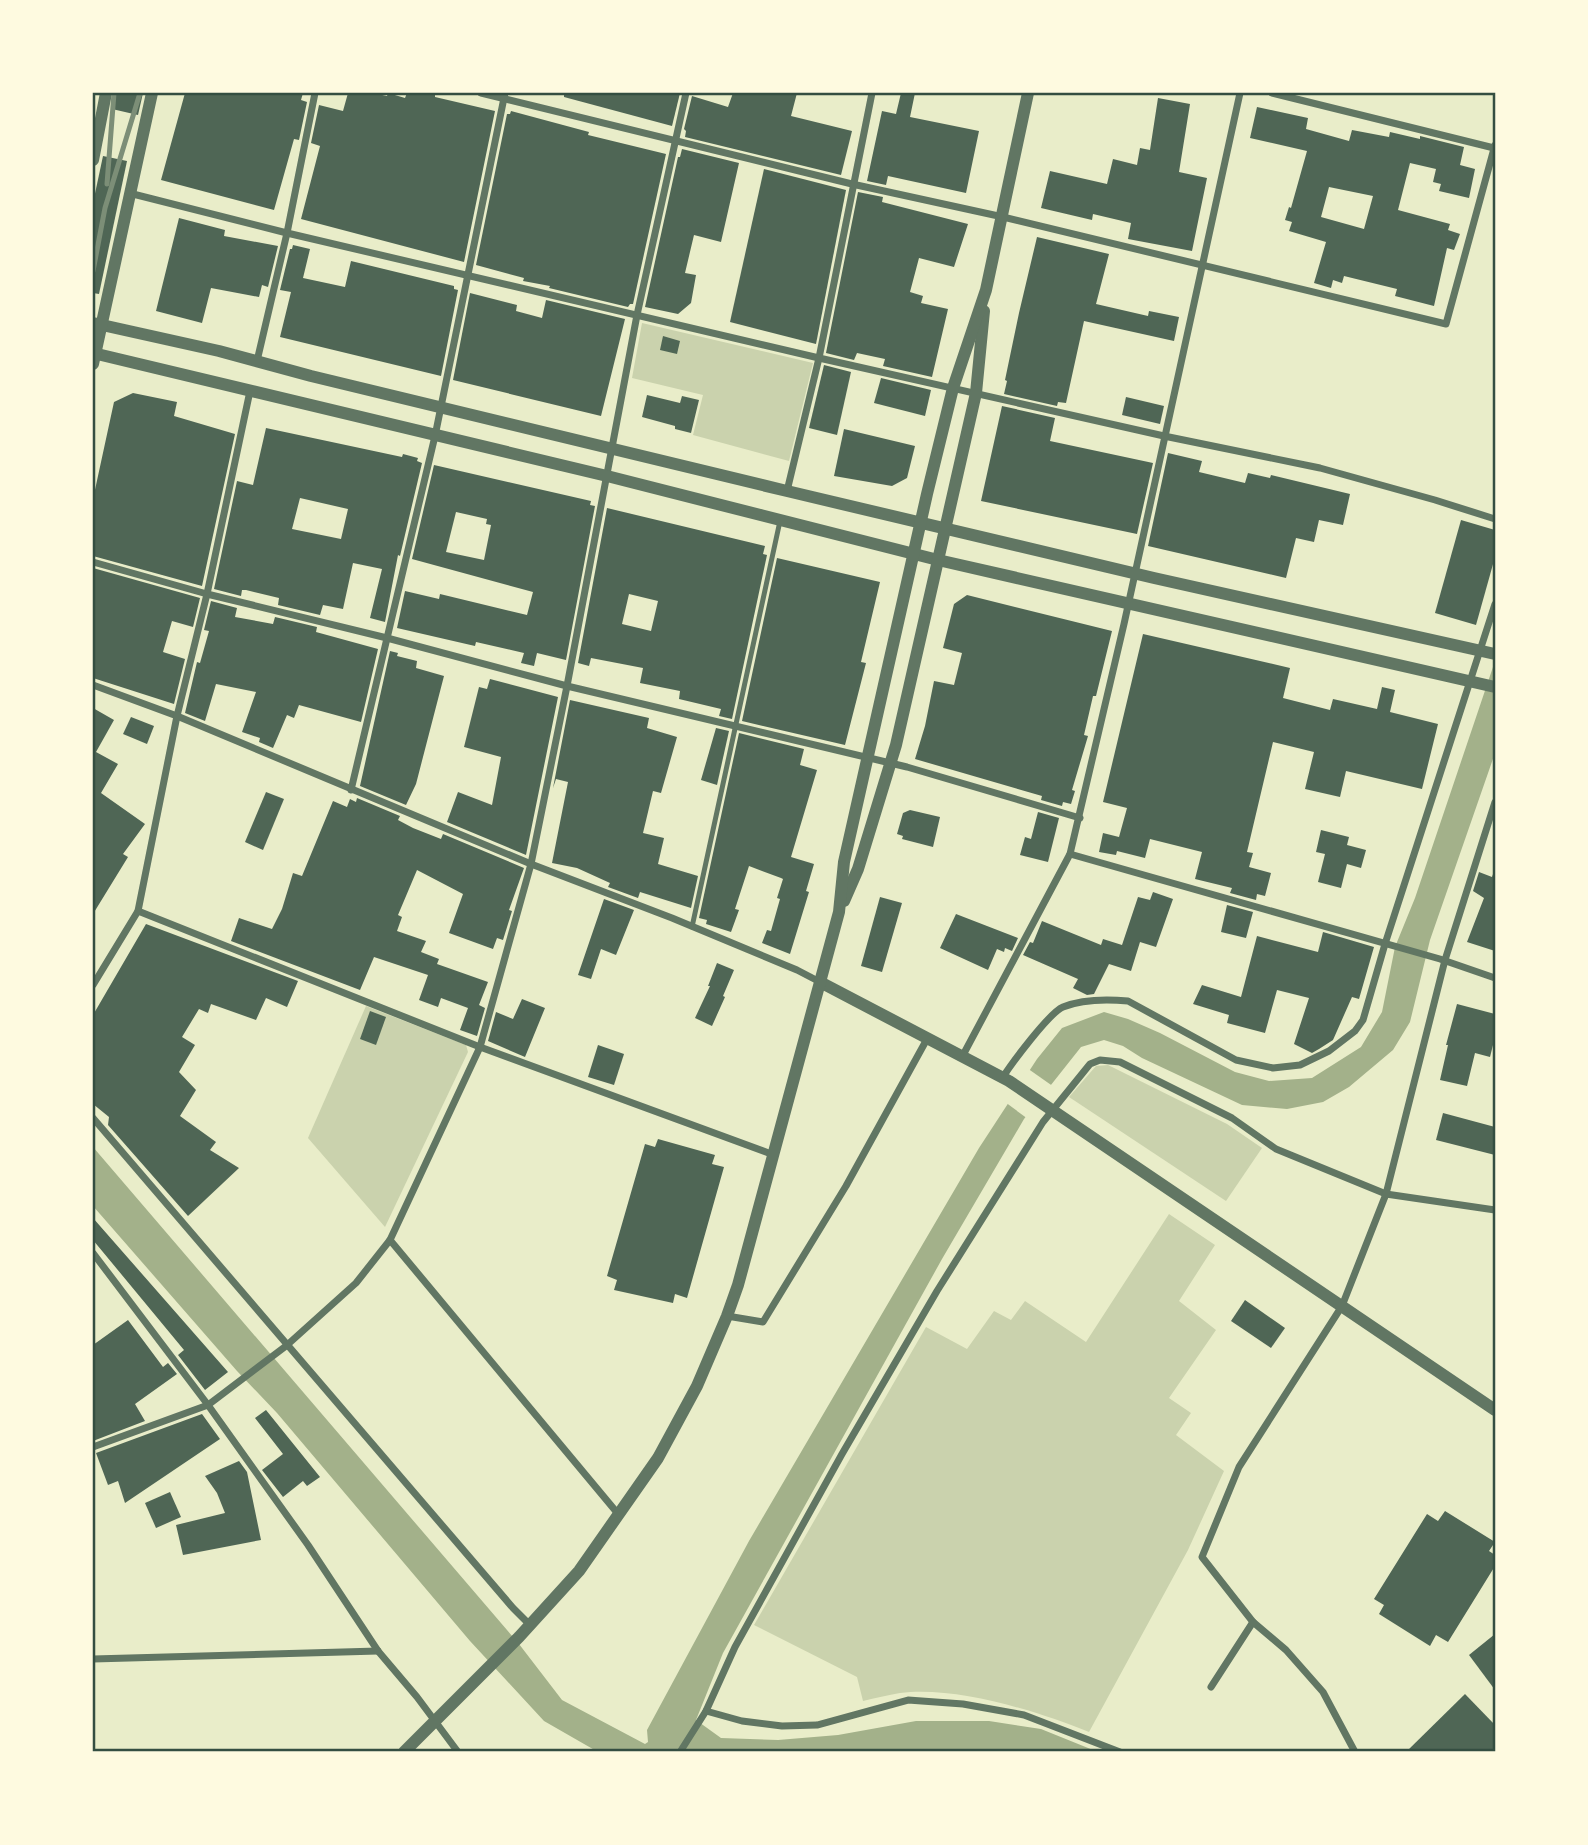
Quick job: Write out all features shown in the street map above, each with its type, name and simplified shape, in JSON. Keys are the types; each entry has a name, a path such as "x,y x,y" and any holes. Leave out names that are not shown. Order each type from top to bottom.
{"street":[{"path":"93,160 106,93"},
{"path":"152,93 97,324 94,357 250,391 607,476 938,560 1495,687"},
{"path":"257,361 316,93"},
{"path":"481,93 505,96 676,142 1003,217 1446,324 1495,147 1272,93"},
{"path":"93,1447 208,1405 286,1346 356,1283 390,1240 480,1047 531,864 636,315 686,93"},
{"path":"787,491 819,358 872,93"},
{"path":"839,912 844,862 921,522 953,388 986,290 1028,93"},
{"path":"962,1057 1070,854 1129,602 1240,93"},
{"path":"351,790 435,436 466,275 505,96"},
{"path":"129,193 287,233 819,358 1164,436 1320,468 1495,519"},
{"path":"404,1752 519,1637 579,1572 658,1458 697,1386 727,1316 738,1286 839,912 858,869 891,763 976,393 986,290"},
{"path":"97,324 787,491 1135,573 1489,652"},
{"path":"93,985 138,911 177,716 207,594 250,391"},
{"path":"93,562 207,594 567,686 891,763 1080,818"},
{"path":"1006,1079 1018,1055 1060,1008 1108,999 1128,1001 1236,1060 1273,1068 1300,1065 1329,1051 1354,1031 1363,1020 1385,944 1475,682 1489,652 1495,604"},
{"path":"93,685 177,716 531,864 797,970 1006,1079 1495,1410"},
{"path":"1355,1752 1323,1692 1286,1650 1253,1622 1202,1557 1239,1467 1342,1306 1386,1194 1443,960 1495,802"},
{"path":"1070,854 1443,960 1495,978"},
{"path":"138,911 480,1047 774,1154"},
{"path":"727,1316 763,1322 846,1186 927,1039"},
{"path":"680,1752 706,1711 735,1647 848,1443 937,1291 1048,1107 1090,1064 1110,1059 1120,1062 1232,1118 1276,1149 1386,1194 1495,1210"},
{"path":"93,1118 286,1346 530,1625"},
{"path":"390,1240 619,1515"},
{"path":"93,1253 208,1405 308,1545 378,1651 458,1752"},
{"path":"1212,1687 1253,1622"},
{"path":"93,1659 378,1651"},
{"path":"706,1711 742,1721 782,1726 817,1725 908,1700 963,1704 1024,1715 1120,1752"}],"lane":[{"path":"692,927 780,522"}],"shaded area":[{"path":"642,323 813,363 789,461 693,435 703,395 632,378"},
{"path":"1495,661 1495,753 1430,940 1410,1022 1393,1050 1349,1087 1323,1102 1287,1109 1242,1105 1142,1058 1123,1046 1104,1040 1081,1047 1024,1119 942,1259 723,1653 696,1720 721,1738 778,1740 838,1735 916,1721 989,1721 1041,1729 1098,1752 598,1752 544,1721 470,1641 277,1413 93,1206 93,1147 519,1644 562,1700 645,1744 648,1742 647,1730 749,1541 979,1148 1037,1059 1062,1028 1104,1012 1160,1033 1235,1072 1269,1081 1312,1078 1361,1047 1382,1012 1395,947 1415,898"},
{"path":"366,1006 466,1045 468,1052 385,1227 308,1138"},
{"path":"1108,1065 1227,1124 1262,1148 1226,1201 1069,1097 1096,1066"},
{"path":"1169,1214 1215,1245 1179,1301 1216,1330 1169,1398 1191,1413 1176,1435 1224,1471 1188,1550 1089,1732 996,1702 946,1693 900,1693 863,1701 857,1677 754,1625 926,1327 967,1349 994,1311 1011,1320 1025,1301 1086,1342"}],"pier":[{"path":"1027,1068 1054,1087 1028,1119 1005,1102"}],"building":[{"path":"115,93 143,93 138,115 112,109"},
{"path":"185,93 303,93 301,100 307,102 299,140 294,139 274,210 161,180"},
{"path":"348,93 387,96 388,93 405,98 407,93 435,93 435,97 495,111 464,262 301,219 320,146 311,143 319,105 343,111"},
{"path":"564,93 680,93 672,126 564,97"},
{"path":"733,93 797,93 791,116 852,131 841,175 685,137 684,129 692,96 728,107"},
{"path":"901,93 915,93 910,117 979,131 966,193 888,176 886,185 867,181 882,111 896,114"},
{"path":"1158,98 1190,104 1179,172 1207,178 1192,251 1128,239 1131,223 1093,214 1092,220 1041,208 1050,171 1107,184 1113,159 1137,165 1140,148 1150,150"},
{"path":"1257,107 1308,118 1306,129 1349,141 1352,130 1389,137 1390,132 1420,139 1420,136 1464,147 1460,165 1475,169 1469,198 1439,191 1441,184 1433,182 1436,169 1410,163 1398,210 1450,224 1448,230 1460,234 1454,250 1447,248 1434,306 1395,296 1397,289 1344,276 1342,283 1333,280 1331,288 1314,283 1326,242 1289,231 1292,222 1285,220 1307,151 1250,138","holes":["1329,187 1373,196 1364,229 1321,217"]},
{"path":"511,111 589,132 588,135 666,154 633,304 628,307 549,288 550,286 523,281 524,278 476,265 507,114"},
{"path":"682,149 739,163 721,242 694,235 685,273 696,275 691,303 678,314 645,307"},
{"path":"103,156 127,161 99,294 93,293 93,203"},
{"path":"764,169 846,190 816,344 730,322"},
{"path":"858,192 883,197 882,202 968,224 954,267 919,258 910,292 923,296 921,303 948,309 932,377 883,366 885,359 857,353 854,360 826,353"},
{"path":"179,218 225,230 224,236 278,246 268,287 262,285 259,297 211,288 202,323 156,311"},
{"path":"1037,237 1109,254 1096,304 1148,316 1149,311 1179,317 1174,341 1084,321 1066,403 1058,402 1057,406 1004,394"},
{"path":"293,245 310,249 303,278 345,287 351,261 454,286 454,289 458,290 441,376 280,337 291,292 280,290"},
{"path":"470,293 517,305 516,311 542,318 546,300 625,319 601,416 453,380"},
{"path":"663,336 680,341 677,354 660,350"},
{"path":"824,365 851,372 837,435 809,428"},
{"path":"881,378 931,390 925,416 874,403"},
{"path":"133,393 177,402 174,416 235,434 202,586 93,556 93,499 114,402"},
{"path":"647,395 680,403 682,396 699,400 691,433 642,417"},
{"path":"1126,397 1164,406 1160,424 1122,415"},
{"path":"1002,406 1055,418 1050,441 1153,463 1137,534 981,501"},
{"path":"266,428 402,457 403,454 418,458 417,461 422,463 400,556 398,555 385,622 370,618 382,569 353,563 343,609 323,605 320,615 278,605 279,598 246,590 242,590 241,596 214,589 237,481 253,485","holes":["300,498 348,509 341,539 292,529"]},
{"path":"844,429 915,446 907,478 892,486 834,476"},
{"path":"1168,453 1202,461 1199,472 1245,483 1248,473 1270,478 1271,475 1350,494 1343,525 1319,520 1314,542 1296,538 1286,578 1148,546"},
{"path":"434,465 591,501 590,505 595,506 566,660 537,653 534,666 521,663 524,653 476,642 475,646 397,628 405,591 439,599 440,594 527,615 533,592 412,559","holes":["456,512 487,519 486,524 491,525 484,560 446,552"]},
{"path":"607,508 765,546 763,554 767,555 732,719 719,716 721,709 679,699 680,691 640,683 643,668 591,658 589,666 578,663","holes":["629,594 658,601 651,631 622,624"]},
{"path":"1461,520 1495,530 1495,557 1476,625 1435,613"},
{"path":"777,558 880,582 861,662 866,663 845,745 742,721"},
{"path":"93,568 200,598 193,627 172,621 163,652 185,659 174,704 93,678"},
{"path":"967,595 1112,631 1096,696 1093,696 1084,735 1088,736 1072,790 1075,791 1071,804 1063,802 1062,806 1041,800 1042,796 915,759 934,681 954,685 962,653 943,648 954,604"},
{"path":"211,601 237,608 235,617 273,624 275,617 317,627 316,632 378,649 361,722 299,705 294,718 287,715 273,748 259,742 260,738 242,732 256,692 216,684 205,721 185,713 197,662 200,663 209,631 204,630"},
{"path":"1143,634 1290,668 1283,698 1330,710 1333,699 1377,709 1382,687 1395,690 1390,712 1438,724 1422,789 1346,771 1340,797 1305,789 1314,752 1273,742 1247,852 1253,853 1249,867 1271,873 1265,896 1257,894 1256,900 1230,893 1232,888 1195,879 1202,852 1150,839 1145,858 1117,851 1116,855 1099,852 1103,833 1119,837 1127,808 1103,802"},
{"path":"390,651 398,653 397,656 417,661 416,668 444,676 416,784 406,805 360,786"},
{"path":"490,679 558,697 526,855 447,822 458,792 492,805 501,757 464,747 479,687 487,689"},
{"path":"570,700 649,718 647,728 677,737 661,793 653,791 643,833 664,838 658,864 698,876 691,908 640,892 638,898 608,887 610,883 577,868 552,863 568,782 556,779 553,788"},
{"path":"93,708 114,720 96,752 118,764 101,793 145,824 123,854 128,857 93,914"},
{"path":"131,717 154,726 147,744 123,734"},
{"path":"716,728 729,731 717,785 701,780"},
{"path":"739,733 804,749 800,765 817,770 791,857 814,864 806,891 809,892 790,954 762,943 767,930 771,931 780,899 777,898 783,879 781,878 749,866 735,909 739,910 731,932 706,924 707,920 699,918"},
{"path":"266,792 284,799 263,850 245,842"},
{"path":"357,798 400,816 398,820 413,828 441,839 443,834 524,868 509,910 512,911 503,940 497,938 493,949 449,933 463,894 417,870 398,915 402,917 397,931 426,941 421,952 439,959 437,964 488,982 479,1005 485,1008 477,1036 460,1030 468,1008 441,998 438,1007 419,1000 428,975 374,957 360,990 231,941 239,918 272,929 282,909 293,873 302,876 333,801 347,807 350,799 356,802"},
{"path":"910,810 940,817 933,847 902,839 903,836 897,834 903,813"},
{"path":"1038,812 1059,818 1048,862 1020,855 1025,837 1031,839"},
{"path":"1321,830 1349,837 1347,845 1366,850 1361,868 1347,864 1341,888 1318,882 1325,854 1316,852"},
{"path":"1494,871 1495,951 1467,942 1484,898 1473,891 1479,872 1492,877"},
{"path":"1153,892 1173,899 1156,947 1140,942 1131,971 1109,964 1094,994 1087,995 1073,988 1078,979 1023,955 1030,942 1033,943 1042,921 1101,945 1103,939 1122,945 1138,897 1150,900"},
{"path":"880,897 902,903 882,972 861,966"},
{"path":"604,899 634,910 616,955 601,949 591,979 578,975"},
{"path":"1227,905 1253,912 1246,938 1221,932"},
{"path":"956,914 1018,938 1012,951 997,949 988,970 940,948"},
{"path":"146,924 298,981 287,1007 266,998 256,1020 211,1004 208,1013 199,1009 182,1037 195,1045 179,1072 196,1090 180,1116 216,1142 210,1150 239,1168 188,1216 108,1125 109,1117 93,1104 93,1015"},
{"path":"1323,932 1374,947 1359,999 1352,997 1333,1040 1312,1053 1294,1044 1309,998 1277,990 1265,1033 1227,1023 1229,1015 1193,1004 1202,985 1241,997 1257,936 1318,952"},
{"path":"717,963 734,970 712,1026 695,1018"},
{"path":"522,999 545,1008 525,1057 488,1041 496,1012 513,1019"},
{"path":"1457,1004 1495,1014 1495,1037 1490,1057 1475,1053 1467,1086 1440,1080"},
{"path":"370,1011 386,1017 376,1045 360,1039"},
{"path":"598,1045 624,1054 614,1085 588,1077"},
{"path":"1443,1113 1495,1127 1495,1155 1436,1140"},
{"path":"658,1139 715,1155 712,1164 724,1167 687,1298 675,1294 673,1303 614,1290 617,1280 607,1276 645,1144 655,1147"},
{"path":"93,1218 228,1372 205,1390 178,1355 184,1350 93,1240"},
{"path":"1245,1300 1285,1328 1271,1348 1231,1321"},
{"path":"128,1320 163,1367 168,1363 177,1374 135,1404 145,1421 93,1441 93,1345"},
{"path":"266,1410 320,1477 307,1486 303,1481 283,1497 262,1470 283,1454 255,1418"},
{"path":"202,1414 220,1439 125,1503 118,1481 108,1485 96,1453"},
{"path":"239,1461 247,1472 261,1540 183,1555 176,1525 225,1513 217,1493 205,1476"},
{"path":"170,1492 181,1517 156,1528 145,1503"},
{"path":"1445,1511 1495,1542 1489,1551 1495,1555 1495,1566 1448,1642 1436,1635 1430,1646 1379,1614 1384,1605 1374,1599 1427,1514 1438,1521"},
{"path":"1495,1634 1495,1690 1469,1655"},
{"path":"1465,1694 1495,1725 1495,1752 1406,1752"}],"railway":[{"path":"107,184 114,93"},
{"path":"93,271 105,208 140,93"}]}
